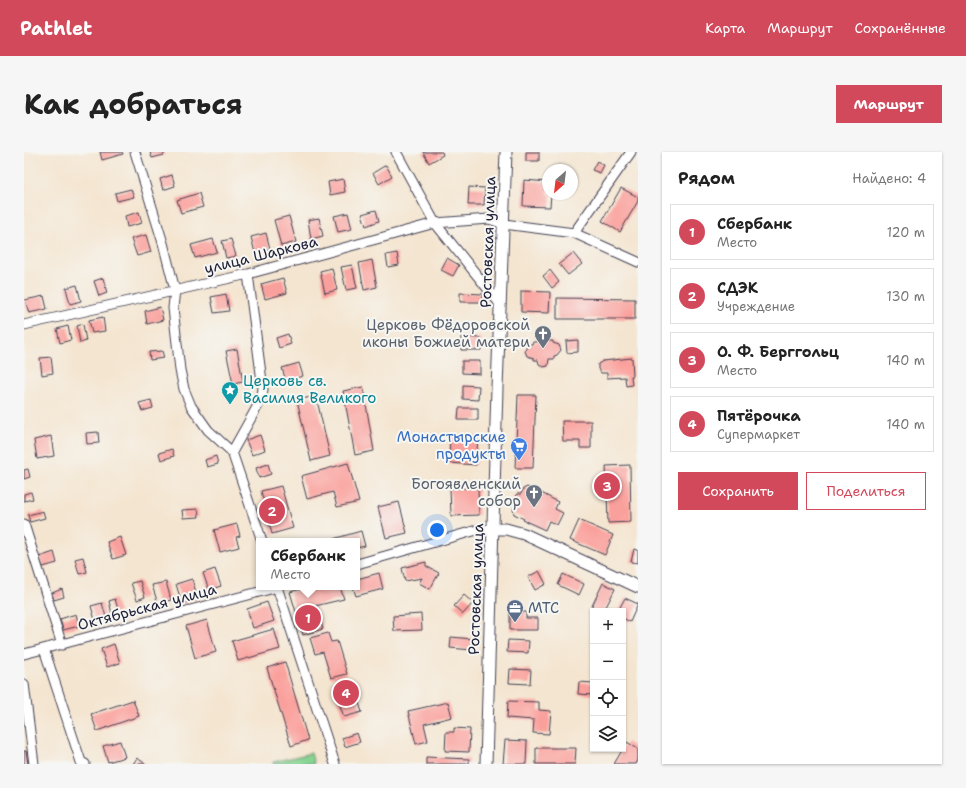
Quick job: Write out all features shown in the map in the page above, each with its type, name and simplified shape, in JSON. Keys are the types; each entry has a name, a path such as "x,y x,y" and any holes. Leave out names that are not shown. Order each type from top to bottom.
{"main road":[{"name":"Ростовская улица","path":"486,764 506,152"},
{"path":"493,529 506,529 524,534 638,587"}],"street":[{"path":"135,152 163,242 175,290 173,308 180,370 184,389 190,406 208,430 232,452 261,538"},
{"path":"396,152 435,223 500,304"},
{"path":"574,233 631,152"},
{"name":"улица Шаркова","path":"24,325 248,274 435,223 489,219 504,224 574,233 638,262"},
{"path":"232,452 261,400 263,389 248,274"},
{"path":"24,524 62,645"},
{"path":"360,563 477,530 493,529"},
{"name":"Октябрьская улица","path":"24,654 44,650 267,590"},
{"path":"279,590 336,764"},
{"path":"44,650 81,762 85,764"},
{"path":"24,684 34,764"}],"green space":[{"path":"311,753 314,764 273,764 273,762"}],"building":[{"path":"100,152 122,152 123,154 102,160"},
{"path":"150,152 164,152 164,155 152,158"},
{"path":"423,152 442,152 443,155 429,163"},
{"path":"526,152 539,152 539,161 526,161"},
{"path":"597,161 604,165 600,173 592,170"},
{"path":"386,165 392,176 379,184 373,173"},
{"path":"172,175 175,186 163,190 160,179"},
{"path":"343,179 345,192 330,195 328,182"},
{"path":"524,180 542,182 542,200 551,200 550,207 523,206"},
{"path":"469,187 485,188 484,205 468,205"},
{"path":"621,188 638,197 638,201 620,232 602,221"},
{"path":"131,189 134,197 117,201 115,193"},
{"path":"199,193 203,207 181,213 177,200"},
{"path":"376,210 379,221 366,226 362,214"},
{"path":"139,212 142,223 127,227 125,216"},
{"path":"348,213 352,229 338,232 334,216"},
{"path":"289,216 296,242 281,246 274,220"},
{"path":"319,218 323,236 311,239 308,220"},
{"path":"266,233 270,249 255,253 251,237"},
{"path":"146,235 151,252 137,256 131,239"},
{"path":"213,239 217,252 195,258 191,245"},
{"path":"231,239 236,256 226,258 222,241"},
{"path":"397,253 399,265 388,267 386,255"},
{"path":"573,253 582,264 568,275 559,264"},
{"path":"447,258 459,265 453,276 441,270"},
{"path":"372,260 377,287 364,290 359,263"},
{"path":"352,265 357,288 346,290 341,267"},
{"path":"332,268 337,290 325,293 320,271"},
{"path":"550,270 559,282 552,288 543,276"},
{"path":"103,278 107,293 99,296 94,281"},
{"path":"283,278 287,293 265,299 261,284"},
{"path":"77,285 81,301 70,304 66,288"},
{"path":"521,291 550,292 549,313 521,312"},
{"path":"460,293 483,294 483,302 460,302"},
{"path":"226,294 229,311 214,313 211,297"},
{"path":"44,296 47,309 29,313 25,300"},
{"path":"557,298 635,299 635,319 557,319"},
{"path":"160,307 163,320 147,324 145,311"},
{"path":"103,317 105,331 92,333 89,320"},
{"path":"83,324 86,341 80,343 77,326"},
{"path":"68,326 71,340 60,343 57,329"},
{"path":"288,334 291,344 279,348 276,338"},
{"name":"Церковь Фёдоровской иконы Божией матери","path":"541,334 546,335 549,341 553,341 553,343 559,345 561,350 554,356 554,359 549,359 548,366 543,367 539,364 538,360 534,360 534,358 527,356 525,351 527,346 533,342 537,342 538,337"},
{"path":"461,337 481,338 481,350 461,350"},
{"path":"578,340 578,352 567,353 566,341"},
{"path":"237,349 243,382 233,384 226,351"},
{"path":"162,351 164,358 150,360 149,352"},
{"path":"51,357 53,373 42,375 40,358"},
{"path":"632,358 632,385 626,386 625,377 607,378 607,373 601,373 598,369 598,364 603,361"},
{"path":"462,361 480,361 480,374 462,373"},
{"path":"299,363 303,376 286,381 282,368"},
{"path":"463,385 479,386 478,400 463,399"},
{"path":"363,387 374,451 355,455 343,391"},
{"path":"518,395 536,395 533,468 515,468"},
{"path":"316,396 330,456 311,461 297,400"},
{"path":"151,400 153,408 142,411 139,403"},
{"path":"459,408 478,408 478,420 458,420"},
{"path":"562,421 591,421 591,448 580,448 580,441 563,441"},
{"path":"98,432 99,443 87,444 86,433"},
{"path":"260,435 265,450 252,455 246,440"},
{"path":"450,435 478,436 476,465 449,463"},
{"path":"51,436 54,456 37,459 34,440"},
{"path":"172,449 174,456 161,460 159,453"},
{"path":"216,456 218,464 207,467 205,460"},
{"path":"348,463 359,502 337,507 333,492 307,499 301,476"},
{"path":"268,464 271,474 259,478 256,468"},
{"path":"630,465 631,522 608,523 606,466"},
{"path":"28,469 30,477 24,479 24,470"},
{"path":"281,486 293,528 272,534 261,491"},
{"name":"Богоявленский собор","path":"527,487 558,502 555,509 563,513 557,525 549,521 545,530 523,520 524,519 514,514 513,509 516,505 513,498 517,494 521,494 523,489"},
{"path":"450,488 478,488 479,515 451,516"},
{"path":"31,492 33,499 24,501 24,494"},
{"path":"399,502 407,533 386,538 378,507"},
{"path":"198,509 199,517 183,518 182,510"},
{"path":"43,511 45,518 30,522 28,515"},
{"path":"579,520 613,535 605,555 570,540"},
{"path":"237,524 240,536 236,537 239,547 220,552 214,530"},
{"path":"361,531 365,546 360,547 360,538 336,538"},
{"path":"120,537 126,555 113,559 107,542"},
{"path":"634,549 638,550 638,563 631,562"},
{"path":"54,552 57,563 43,567 39,557"},
{"path":"83,557 87,572 79,574 75,559"},
{"path":"426,562 426,566 439,573 430,589 419,583 422,578 405,581 402,568"},
{"path":"215,569 221,586 209,590 203,573"},
{"path":"539,571 546,584 535,590 528,577"},
{"path":"379,573 383,589 356,596 354,590 360,590 360,578"},
{"path":"563,574 584,584 579,595 558,585"},
{"path":"192,579 198,599 182,604 176,584"},
{"path":"140,581 145,597 137,600 131,583"},
{"path":"166,582 171,600 158,604 152,585"},
{"path":"603,583 615,589 606,608 591,608"},
{"path":"62,589 64,597 54,600 52,593"},
{"path":"298,590 341,590 344,599 315,606 323,629 303,635 290,592"},
{"path":"464,595 473,603 463,614 454,606"},
{"path":"625,598 638,604 630,622 626,620 626,608 620,608"},
{"path":"115,599 119,612 112,614 109,601"},
{"path":"267,602 274,621 253,628 247,609"},
{"path":"102,603 106,617 95,620 91,606"},
{"path":"510,612 526,612 526,618 538,618 538,630 510,630"},
{"path":"76,614 79,626 63,630 60,619"},
{"path":"421,614 422,630 394,631 393,616"},
{"path":"207,620 216,652 195,658 186,626"},
{"path":"274,629 280,649 238,661 232,641"},
{"path":"328,633 331,642 337,641 347,674 331,678 323,652 315,654 310,638"},
{"path":"451,637 473,639 472,650 450,648"},
{"path":"508,640 529,641 528,653 507,652"},
{"path":"114,644 120,663 107,667 101,649"},
{"path":"285,662 308,740 291,746 267,668"},
{"path":"510,669 531,670 530,684 509,683"},
{"path":"579,682 590,683 590,695 578,694"},
{"path":"354,688 362,712 344,717 336,694"},
{"path":"133,700 139,716 97,731 91,714"},
{"path":"508,701 539,702 539,710 551,711 549,734 533,733 534,720 507,718"},
{"path":"448,702 452,717 424,724 428,741 416,744 408,711"},
{"path":"454,728 470,729 469,752 445,751 446,732 454,732"},
{"path":"357,733 360,742 345,747 342,738"},
{"path":"505,740 527,741 526,764 503,764"},
{"path":"120,741 125,757 108,762 103,746"},
{"path":"627,742 638,749 638,760 636,764 614,764 621,752 626,752"},
{"path":"536,748 576,748 575,764 536,764"},
{"path":"24,751 26,751 28,764 24,764"},
{"path":"426,757 469,759 469,764 426,764"},
{"path":"137,758 146,764 133,764"}],"place":[{"name":"Церковь Фёдоровской иконы Божией матери","path":"543,349"},
{"name":"Церковь св. Василия Великого","path":"230,405"},
{"name":"Монастырские продукты","path":"519,461"},
{"name":"О. Ф. Берггольц","path":"607,486"},
{"name":"Богоявленский собор","path":"534,508"},
{"name":"СДЭК","path":"272,511"},
{"name":"Сбербанк","path":"308,618"},
{"name":"МТС","path":"515,623"},
{"name":"Пятёрочка","path":"346,693"}]}
